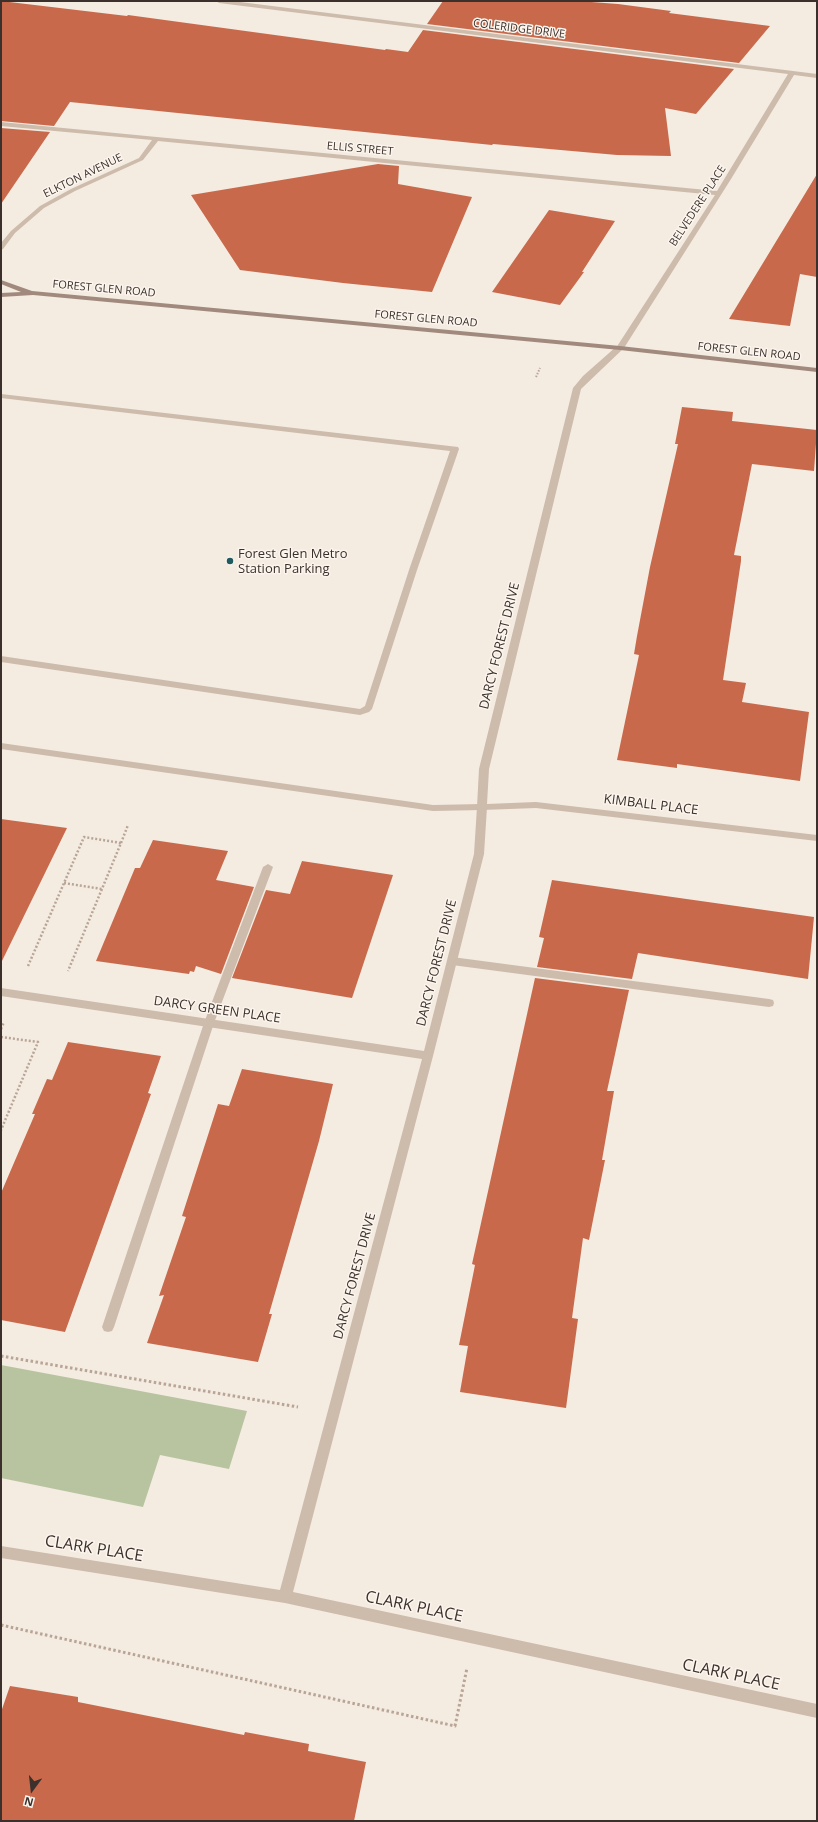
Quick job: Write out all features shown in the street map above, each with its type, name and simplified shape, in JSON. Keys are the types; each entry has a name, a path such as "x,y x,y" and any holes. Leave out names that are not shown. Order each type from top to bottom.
{"main road":[{"name":"FOREST GLEN ROAD","path":"1,282 33,293"},
{"name":"FOREST GLEN ROAD","path":"1,295 33,293 620,348 817,370"}],"street":[{"name":"COLERIDGE DRIVE","path":"219,1 817,76"},
{"name":"BELVEDERE PLACE","path":"620,348 792,73"},
{"name":"ELLIS STREET","path":"1,124 718,193"},
{"name":"ELKTON AVENUE","path":"1,248 13,232 42,207 72,190 141,159 156,140"},
{"name":"DARCY FOREST DRIVE","path":"285,1597 428,1056 479,854 484,769 577,388 620,348"},
{"path":"1,396 455,449 412,570 369,707 366,710 360,712 1,659"},
{"name":"KIMBALL PLACE","path":"1,746 433,808 536,805 817,838"},
{"path":"108,1327 209,1023 268,867"},
{"path":"452,961 769,1003"},
{"name":"DARCY GREEN PLACE","path":"1,992 428,1056"},
{"name":"CLARK PLACE","path":"1,1552 285,1597 817,1710"}],"path":[{"path":"68,971 128,825"},
{"path":"1,1029 84,837 120,843"},
{"path":"64,883 102,889"},
{"path":"1,1037 38,1042 1,1130"},
{"path":"1,1356 298,1406"},
{"path":"1,1625 455,1726 474,1637"}],"green space":[{"path":"1,1365 247,1411 229,1469 160,1455 143,1507 1,1478"}],"building":[{"path":"1,1 128,15 385,50 408,52 423,30 734,69 696,114 665,108 671,156 617,155 492,145 70,102 54,126 1,121"},
{"path":"443,1 578,1 618,4 671,11 669,13 770,26 739,63 427,24"},
{"path":"1,128 50,132 1,204"},
{"path":"378,164 399,166 398,184 472,197 432,292 240,270 191,195"},
{"path":"817,174 817,277 800,274 790,326 729,319"},
{"path":"549,210 615,221 582,272 584,272 560,305 492,292"},
{"path":"682,407 733,412 732,421 817,430 814,471 752,464 734,555 741,556 741,561 723,680 746,683 742,702 809,712 800,781 677,764 677,768 617,760 639,655 634,654 637,636 650,567 678,444 675,444"},
{"path":"1,819 67,828 1,963"},
{"path":"153,840 228,851 216,880 254,887 221,974 196,966 194,972 190,971 189,974 96,961 135,868 140,868"},
{"path":"302,861 393,875 352,998 232,978 266,890 290,894"},
{"path":"552,880 814,917 808,979 638,953 632,979 537,967 544,938 539,937"},
{"path":"535,978 629,990 607,1091 614,1091 602,1160 605,1160 589,1240 583,1238 572,1318 578,1319 566,1408 460,1392 468,1346 459,1345 475,1265 472,1264"},
{"path":"68,1042 161,1056 148,1093 151,1094 65,1332 1,1320 1,1193 35,1114 32,1114 47,1079 52,1080"},
{"path":"242,1069 333,1084 319,1141 269,1314 272,1314 258,1362 147,1343 164,1295 159,1296 186,1217 182,1216 218,1104 229,1106"},
{"path":"10,1686 78,1697 78,1702 244,1735 245,1732 309,1744 308,1751 366,1762 354,1821 1,1821 1,1712"}],"place":[{"name":"Forest Glen Metro Station Parking","path":"230,561"}]}
